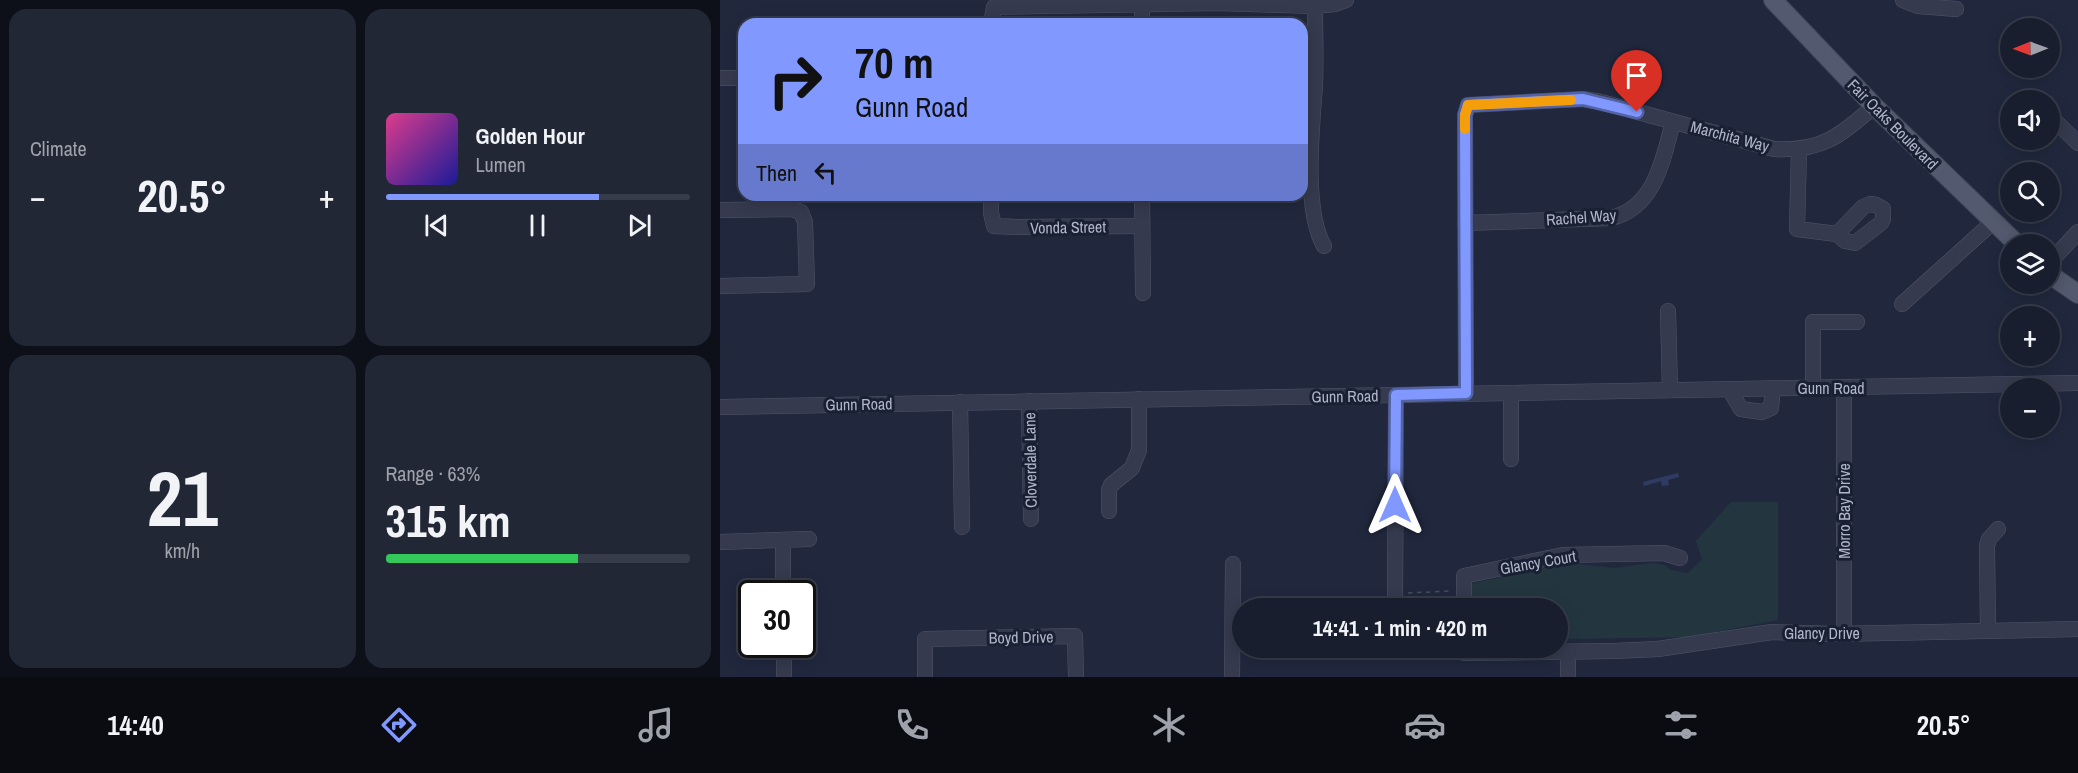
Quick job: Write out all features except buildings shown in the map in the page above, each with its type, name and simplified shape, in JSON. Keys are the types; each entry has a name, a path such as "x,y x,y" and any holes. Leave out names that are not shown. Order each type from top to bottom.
{"main road":[{"name":"Fair Oaks Boulevard","path":"1773,0 1874,106 2006,234"},
{"path":"2060,282 2078,294"}],"street":[{"path":"992,18 994,7 1142,6 1245,2 1314,6 1335,4 1346,0"},
{"path":"1903,0 1918,6 1956,9"},
{"path":"1142,6 1142,18"},
{"path":"1314,6 1312,207 1317,231 1324,246"},
{"path":"720,78 738,78"},
{"name":"Marchita Way","path":"1465,223 1465,115 1468,105 1583,99 1774,148 1799,149 1814,147 1837,137 1851,128 1874,106"},
{"name":"Rachel Way","path":"1465,223 1611,218 1625,214 1637,207 1650,190 1665,153 1673,122"},
{"path":"2060,126 2078,143"},
{"path":"1799,149 1797,229 1837,234"},
{"name":"Vonda Street","path":"991,201 994,226 1142,226"},
{"path":"1142,201 1143,293"},
{"path":"720,210 770,202 795,209 803,216 805,222 807,284 720,286"},
{"path":"1902,304 1993,222"},
{"path":"1465,223 1466,393"},
{"path":"2060,251 2078,232"},
{"path":"1668,311 1670,390"},
{"path":"1813,388 1813,322 1857,322"},
{"name":"Gunn Road","path":"720,407 2078,383"},
{"path":"1729,389 1741,409 1762,412 1771,408 1773,388"},
{"name":"Morro Bay Drive","path":"1844,388 1844,634"},
{"path":"1511,393 1511,459"},
{"path":"1395,598 1396,395"},
{"path":"1109,511 1111,485 1132,468 1137,458 1139,399"},
{"name":"Cloverdale Lane","path":"1029,401 1031,519"},
{"path":"960,402 962,527"},
{"path":"1988,630 1987,546 1989,539 1998,529"},
{"path":"720,542 809,539"},
{"path":"783,540 783,580"},
{"name":"Glancy Court","path":"1464,591 1464,576 1563,555 1664,553 1680,558"},
{"path":"1232,677 1233,564"},
{"path":"1464,591 1464,598"},
{"name":"Glancy Drive","path":"1568,652 1658,649 1772,632 1844,634 2078,629"},
{"name":"Boyd Drive","path":"925,677 925,639 1076,636 1076,677"},
{"path":"784,658 784,677"},
{"path":"1568,658 1568,677"}],"path":[{"path":"1416,598 1464,591"}],"shaded area":[{"path":"1731,502 1778,502 1778,620 1690,637 1568,639 1568,598 1469,598 1471,584 1545,567 1577,564 1614,568 1653,563 1688,573 1702,559 1696,541"}],"water":[{"path":"1678,473 1679,477 1668,480 1669,485 1662,486 1661,481 1644,486 1643,482"}],"slow traffic":[{"path":"1465,129 1468,105 1571,100"}],"route":[{"path":"1395,505 1396,395 1466,393 1465,115 1468,105 1561,102 1583,99 1637,112"}]}
